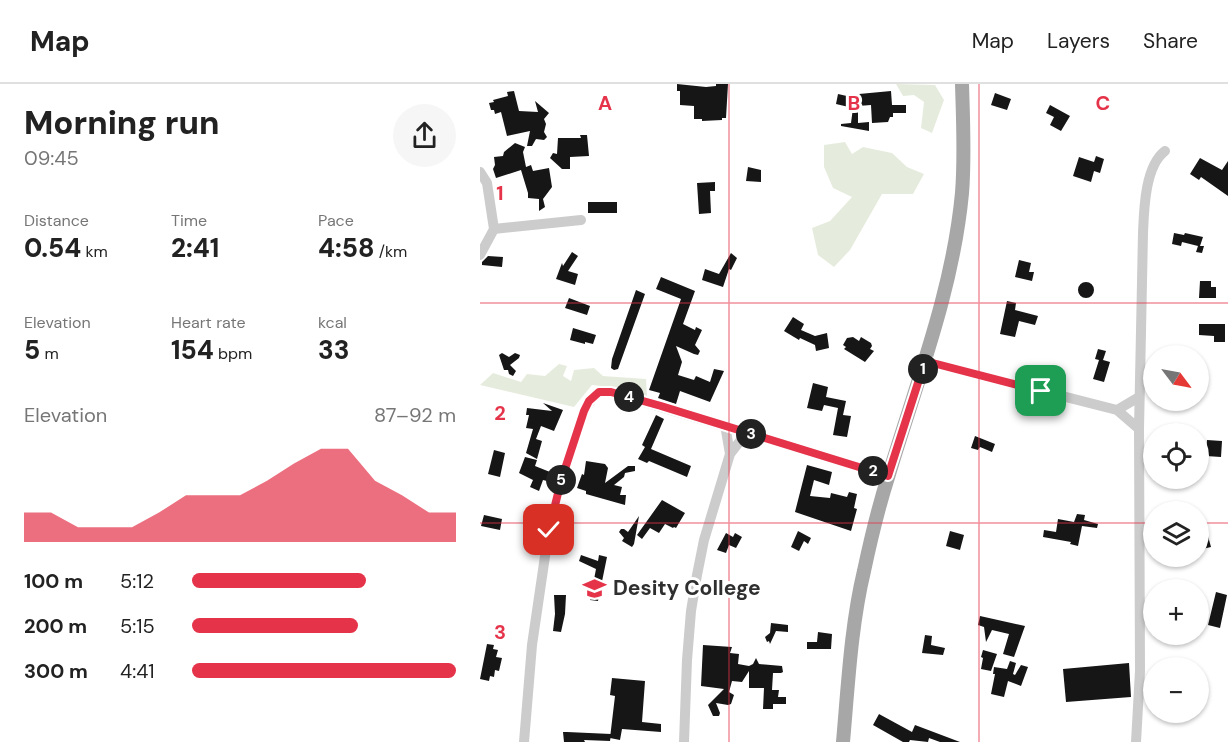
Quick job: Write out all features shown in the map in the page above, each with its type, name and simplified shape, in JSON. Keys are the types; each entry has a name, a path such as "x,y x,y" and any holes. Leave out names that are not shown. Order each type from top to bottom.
{"main road":[{"path":"843,742 863,573 888,476 942,300 953,249 962,194 964,136 962,84"}],"street":[{"path":"1136,742 1140,671 1139,397 1144,206 1153,166 1165,151"},
{"path":"480,172 487,183 494,229 480,255"},
{"path":"494,229 581,220"},
{"path":"925,361 1117,410 1139,429"},
{"path":"524,742 532,645 549,530 561,481 584,411 589,401 599,392 611,392 725,425 888,476"},
{"path":"1117,410 1139,397"},
{"path":"725,425 730,454"},
{"path":"684,742 691,611 704,540 730,454 747,432"}],"green space":[{"path":"896,84 935,85 944,100 932,133 921,128 924,102 914,95 903,96"},
{"path":"845,142 852,154 863,147 892,153 907,167 924,174 913,194 882,194 850,250 834,267 818,255 812,228 830,221 852,197 833,188 824,167 824,145"},
{"path":"559,364 567,366 563,376 571,381 574,370 594,368 603,376 646,379 647,396 619,388 592,385 574,407 480,385 493,373 521,382 527,374 545,376"}],"building":[{"path":"677,84 706,87 728,84 726,118 702,121 702,119 694,119 694,106 680,105 680,91 677,91"},
{"path":"514,91 519,111 538,112 535,101 549,113 544,119 546,124 544,132 547,137 544,140 536,139 532,146 527,146 530,131 507,136 501,112 495,114 494,110 491,110 489,103 508,96 507,92"},
{"path":"891,91 892,105 906,105 906,113 893,113 893,117 890,117 888,122 872,123 871,105 858,106 858,123 869,122 869,131 841,126 841,124 851,123 853,108 836,104 838,94 860,99 859,94"},
{"path":"995,93 1011,99 1007,110 991,105"},
{"path":"1050,105 1070,116 1061,131 1050,125 1054,117 1046,113"},
{"path":"580,135 587,135 589,156 570,157 570,169 562,169 550,158 553,153 557,154 558,138 581,138"},
{"path":"515,143 525,147 523,152 526,167 531,165 533,171 549,168 552,187 543,199 545,207 539,211 539,199 528,198 521,170 496,178 493,169 494,157 503,156 504,152"},
{"path":"1096,156 1104,159 1100,173 1094,171 1091,182 1073,176 1079,157 1094,162"},
{"path":"1200,158 1222,170 1228,161 1228,196 1201,177 1199,180 1190,174"},
{"path":"748,167 761,170 761,182 746,181"},
{"path":"715,182 715,191 710,191 711,213 699,214 697,183"},
{"path":"588,202 617,202 617,213 588,213"},
{"path":"1174,233 1203,237 1200,246 1204,246 1202,253 1196,252 1198,246 1182,242 1181,246 1172,244"},
{"path":"572,252 578,256 568,271 578,274 575,285 556,279 562,263 563,266"},
{"path":"731,253 737,258 731,270 729,269 723,287 702,280 705,269 719,274"},
{"path":"488,256 503,257 502,267 482,265"},
{"path":"1019,260 1031,263 1029,272 1034,272 1032,281 1015,277"},
{"path":"661,277 695,291 683,324 695,330 696,327 702,330 695,345 700,351 698,355 676,346 682,362 678,375 694,380 696,376 710,382 714,369 724,371 710,402 680,391 676,404 658,398 660,393 649,390 681,299 656,289"},
{"path":"1200,281 1211,281 1211,287 1216,287 1216,298 1199,298"},
{"path":"1086,282 1094,290 1086,298 1078,290"},
{"path":"636,290 645,294 618,369 614,370 611,368 612,359"},
{"path":"569,298 590,306 587,315 565,308"},
{"path":"1007,301 1016,303 1015,310 1038,316 1035,325 1019,321 1015,337 1000,334"},
{"path":"793,317 804,324 801,330 815,336 827,333 829,348 816,351 815,345 800,338 799,340 784,331"},
{"path":"1199,324 1225,324 1225,342 1214,342 1214,336 1199,335"},
{"path":"573,328 596,335 593,344 570,340"},
{"path":"853,337 859,341 861,337 871,343 870,349 874,351 865,362 844,349 846,347 843,345 847,338"},
{"path":"1098,349 1106,351 1103,360 1110,362 1104,382 1093,379 1099,360 1095,359"},
{"path":"502,353 509,357 515,353 520,355 510,365 516,371 513,376 508,370 504,370 499,355"},
{"path":"813,383 828,387 826,397 846,401 843,415 851,416 847,437 833,435 838,408 824,405 822,411 807,408"},
{"path":"543,403 563,410 554,431 541,426 536,439 542,441 537,459 526,453 533,429 526,428 529,415 526,415 527,408 552,411"},
{"path":"656,415 664,419 651,449 691,466 687,477 649,461 647,463 638,459 645,447 642,445"},
{"path":"975,436 995,444 992,452 980,447 978,450 971,448"},
{"path":"1209,440 1222,441 1221,457 1209,456"},
{"path":"494,450 505,453 500,477 488,474"},
{"path":"525,457 537,460 535,466 550,472 547,481 543,480 539,491 530,487 533,480 519,473"},
{"path":"586,461 605,464 608,468 605,483 628,466 635,466 635,471 625,473 624,477 614,485 622,487 620,495 626,495 625,505 586,494 586,491 577,488 582,474 584,475"},
{"path":"807,465 832,472 829,485 814,480 810,496 830,498 831,493 847,497 849,492 857,494 854,508 857,509 851,531 795,512"},
{"path":"662,500 685,513 676,528 665,524 659,533 650,528 642,539 637,535"},
{"path":"1077,514 1085,515 1084,520 1098,524 1097,528 1082,526 1078,546 1070,544 1071,542 1043,537 1044,530 1056,532 1058,519 1074,522"},
{"path":"484,515 502,519 500,530 481,526"},
{"path":"639,516 632,547 622,541 624,538 619,532 624,529 628,532"},
{"path":"798,531 811,538 808,544 804,541 799,551 791,547"},
{"path":"950,531 964,535 960,550 946,546"},
{"path":"726,533 733,537 735,533 742,537 736,548 729,545 726,553 717,550"},
{"path":"581,555 598,561 599,555 607,557 598,601 590,600 596,569 579,561"},
{"path":"1216,592 1227,595 1220,628 1209,625"},
{"path":"554,595 566,595 561,632 553,631"},
{"path":"980,616 1025,626 1014,657 1003,654 1009,634 992,630 986,642 984,627 978,625"},
{"path":"771,623 788,625 788,632 776,631 770,644 765,637 770,633"},
{"path":"818,632 832,634 831,649 807,649 807,642 817,642"},
{"path":"925,635 932,636 931,645 945,648 943,655 922,653"},
{"path":"487,644 494,645 493,649 498,650 496,657 502,658 499,671 495,670 494,677 490,676 489,681 480,679"},
{"path":"703,645 732,647 730,653 739,654 738,664 749,666 756,658 759,664 782,666 783,672 773,673 772,690 779,690 778,697 786,697 786,704 773,704 773,709 763,709 764,688 749,688 749,671 742,682 732,681 729,692 734,695 731,704 716,703 720,713 719,716 713,716 708,705 724,689 701,686"},
{"path":"983,650 997,654 991,671 981,669"},
{"path":"1010,661 1016,663 1013,674 1015,675 1021,665 1028,667 1021,686 1008,681 1004,697 991,694 994,667 1007,669"},
{"path":"1129,663 1131,697 1066,702 1063,669"},
{"path":"612,678 645,681 642,722 661,724 661,732 622,729 620,740 610,738 615,696 610,695"},
{"path":"879,714 912,732 915,725 960,742 940,742 929,738 928,742 910,740 903,742 873,725"},
{"path":"563,732 611,734 610,741 564,742"}],"place":[{"name":"Desity College","path":"595,588"}],"route":[{"path":"549,530 561,481 584,411 589,401 599,392 611,392 661,406 888,476 925,361 1041,391"}]}
